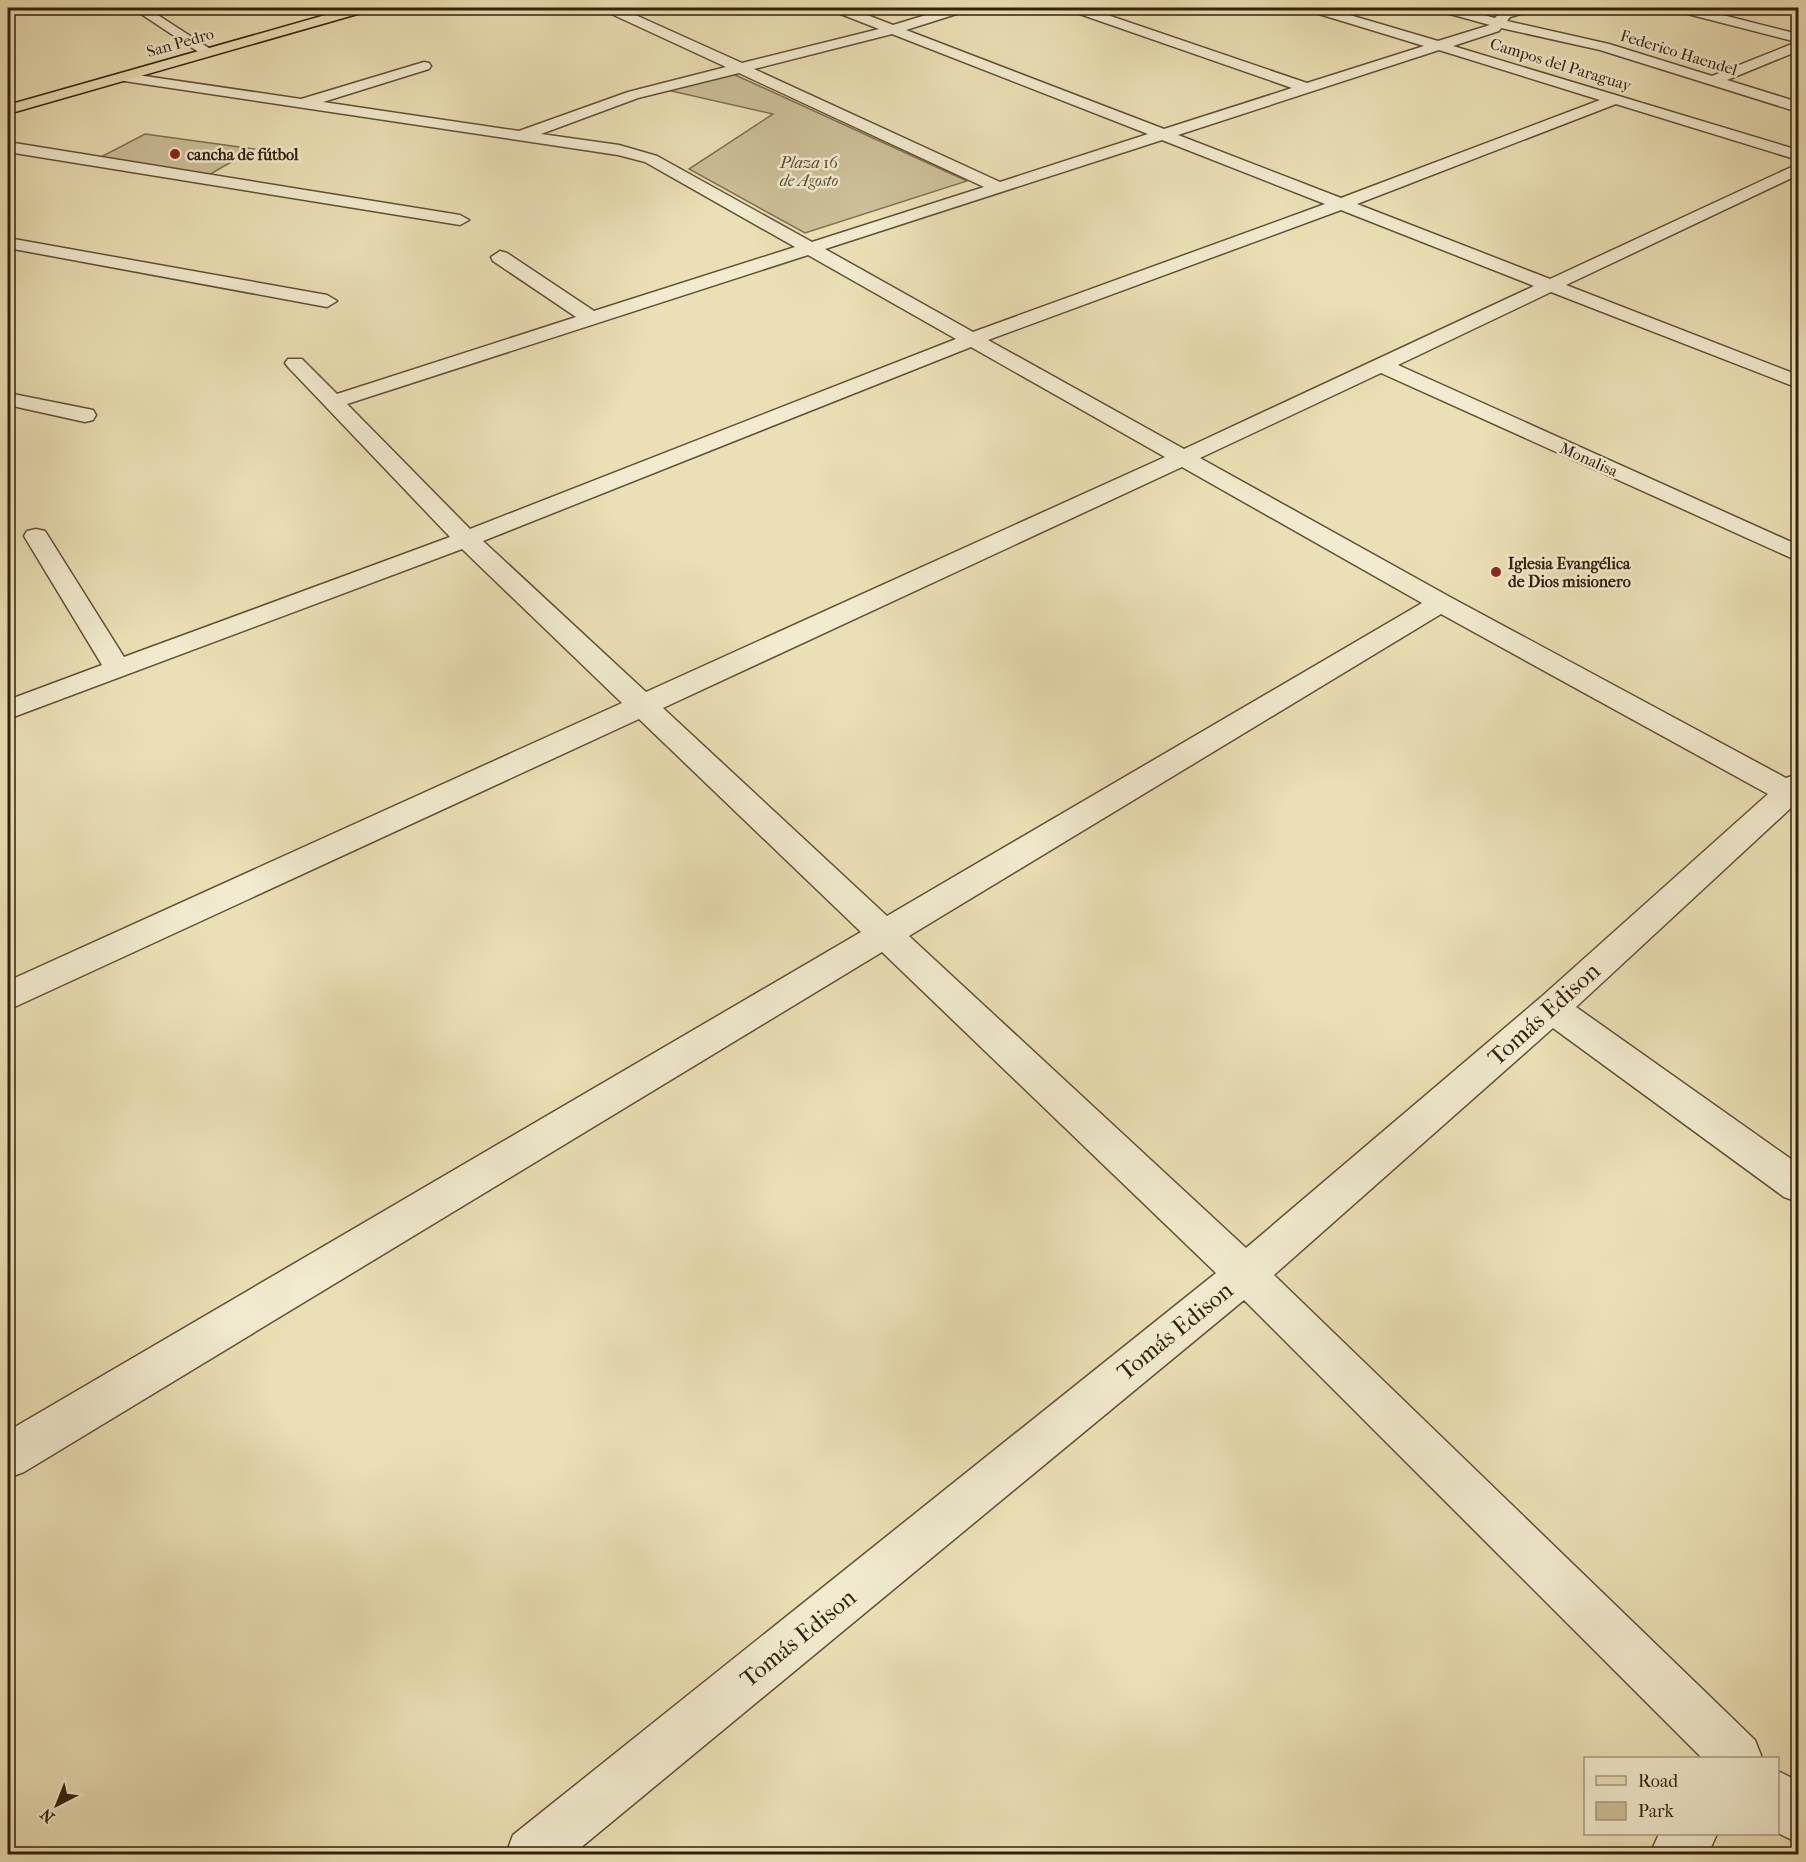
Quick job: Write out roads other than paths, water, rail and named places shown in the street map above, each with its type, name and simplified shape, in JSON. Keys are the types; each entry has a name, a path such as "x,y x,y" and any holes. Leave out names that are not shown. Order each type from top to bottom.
{"main road":[{"name":"San Pedro","path":"8,110 208,52 342,10 363,8"}],"street":[{"path":"140,8 208,52"},
{"path":"610,8 1000,188"},
{"path":"838,8 1798,381"},
{"path":"520,136 633,95 891,30 961,8"},
{"path":"1076,8 1309,89"},
{"name":"Campos del Paraguay","path":"1314,8 1798,154"},
{"name":"Federico Haendel","path":"1444,8 1499,24 1594,45 1798,107"},
{"path":"333,402 1309,89 1499,24 1500,18 1505,14 1526,8"},
{"path":"1681,8 1798,38"},
{"path":"1712,81 1798,46"},
{"path":"298,105 424,66"},
{"path":"124,77 298,105 619,150 651,159 1185,457 1441,603 1795,791"},
{"path":"8,710 466,539 973,339 1344,203 1616,99"},
{"path":"8,147 460,220"},
{"path":"8,996 1185,457 1379,364 1798,170"},
{"path":"8,243 327,301"},
{"path":"500,257 592,319"},
{"path":"295,363 466,539 644,704 885,936 1245,1274 1736,1757"},
{"name":"Monalisa","path":"1379,364 1798,554"},
{"path":"8,399 85,415"},
{"path":"36,536 117,668"},
{"path":"8,1456 1441,603"},
{"name":"Tomás Edison","path":"532,1854 1245,1274 1552,1008 1795,791"},
{"path":"1552,1008 1798,1185"},
{"path":"1779,1798 1798,1817"},
{"path":"1676,1854 1690,1835"}],"place":[{"name":"cancha de fútbol","path":"175,154"},
{"name":"Iglesia Evangélica de Dios misionero","path":"1496,572"}],"park label":[{"name":"Plaza 16 de Agosto","path":"809,171"}]}
